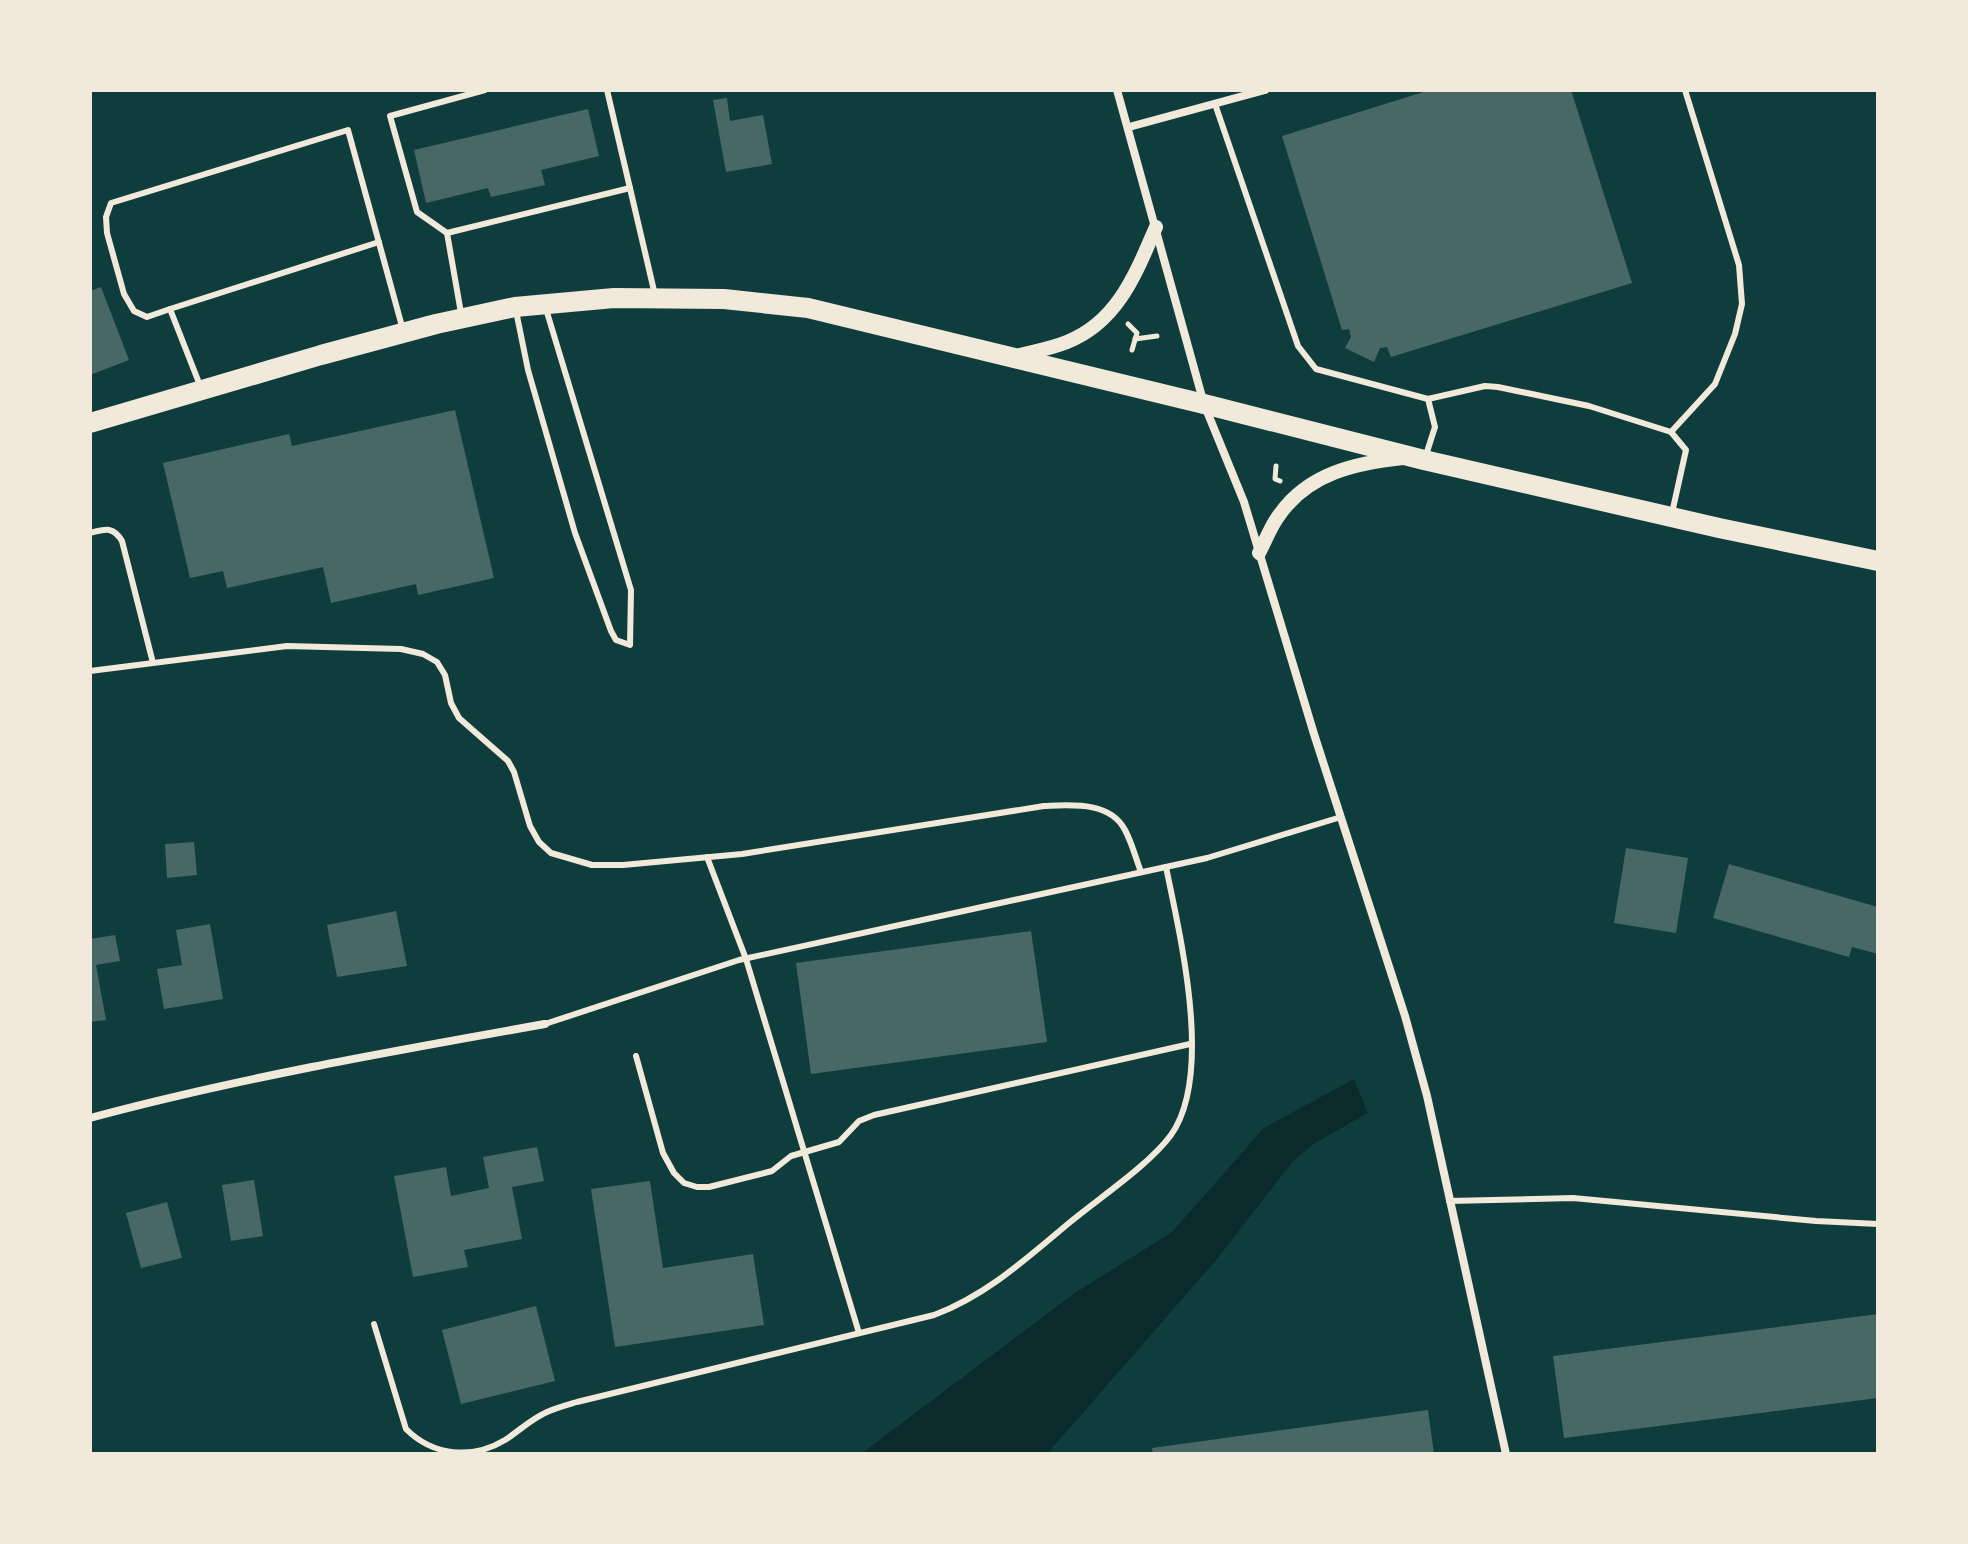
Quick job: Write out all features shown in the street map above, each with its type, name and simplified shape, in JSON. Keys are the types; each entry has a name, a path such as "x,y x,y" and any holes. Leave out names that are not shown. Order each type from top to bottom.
{"main road":[{"path":"90,423 404,333 515,307 614,298 724,299 808,308 1419,458 1878,561"}],"street":[{"path":"1117,90 1204,404 1244,502 1414,1048 1506,1454"},
{"path":"1129,127 1265,90"},
{"path":"1007,358 1067,342 1100,321 1123,297 1135,277 1156,227"},
{"path":"1259,553 1279,514 1311,485 1335,471 1370,462 1419,458"},
{"path":"90,1118 387,1052 545,1024"}],"lane":[{"path":"462,319 447,233 417,212 390,116 485,90"},
{"path":"607,90 656,298"},
{"path":"1671,432 1715,384 1735,334 1742,304 1739,265 1685,90"},
{"path":"1215,104 1298,346 1316,369 1428,399 1485,386 1498,387 1589,406 1671,432 1686,450 1671,517"},
{"path":"379,242 147,317 134,311 124,294 107,233 106,217 111,203 348,130 379,242 404,333"},
{"path":"447,233 630,188"},
{"path":"515,307 528,370 575,533 611,631 616,640 630,645 631,590 545,305"},
{"path":"170,309 202,390"},
{"path":"1419,458 1435,427 1428,399"},
{"path":"90,533 107,528 117,532 122,541 153,663"},
{"path":"90,671 287,646 401,649 423,654 437,662 445,675 451,703 459,718 508,761 530,826 539,842 551,853 592,865 742,854 1044,806 1077,805 1101,810 1116,818 1125,829 1141,872"},
{"path":"545,1024 746,959 1207,858 1341,817"},
{"path":"707,857 746,959 859,1333"},
{"path":"374,1324 406,1429 418,1441 453,1454 502,1442 547,1412 577,1402 934,1315 963,1304 996,1283 1141,1164 1169,1137 1180,1119 1191,1075 1187,969 1166,867"},
{"path":"636,1056 663,1153 674,1173 684,1183 709,1187 772,1171 791,1156 839,1142 859,1121 874,1115 1190,1044"},
{"path":"1449,1201 1573,1198 1878,1224"}],"path":[{"path":"1125,320 1137,333 1132,350"},
{"path":"1135,339 1157,336"},
{"path":"1274,479 1276,466"}],"water":[{"path":"1354,1079 1368,1113 1315,1143 1293,1161 1217,1259 1047,1454 861,1454 1072,1295 1171,1233 1264,1128"}],"building":[{"path":"1430,90 1571,90 1632,283 1391,357 1387,347 1380,348 1374,362 1345,348 1351,337 1349,329 1342,330 1282,136"},
{"path":"727,98 730,121 763,115 772,164 726,172 713,100"},
{"path":"588,109 599,156 541,170 545,185 491,197 488,188 426,203 414,150"},
{"path":"101,287 129,360 90,375 90,291"},
{"path":"455,410 494,578 418,595 416,584 331,603 323,567 227,588 223,571 190,578 163,463 289,434 292,446"},
{"path":"194,842 197,875 167,878 165,844"},
{"path":"1626,848 1688,858 1676,933 1614,923"},
{"path":"1729,864 1878,907 1878,954 1852,947 1849,957 1713,918"},
{"path":"396,911 407,966 337,977 327,925"},
{"path":"210,924 223,999 164,1009 157,969 182,965 176,930"},
{"path":"1031,931 1047,1042 811,1074 796,963"},
{"path":"115,935 120,961 96,965 106,1020 90,1022 90,939"},
{"path":"537,1147 544,1181 512,1187 522,1239 464,1250 468,1267 413,1277 394,1176 446,1167 451,1196 489,1188 483,1157"},
{"path":"254,1180 263,1236 231,1241 222,1185"},
{"path":"650,1181 663,1268 753,1254 764,1325 615,1347 591,1189"},
{"path":"167,1202 182,1258 141,1268 126,1213"},
{"path":"536,1306 555,1381 461,1404 442,1330"},
{"path":"1878,1314 1878,1398 1564,1438 1553,1356"},
{"path":"1428,1410 1434,1454 1153,1454 1152,1448"}]}
